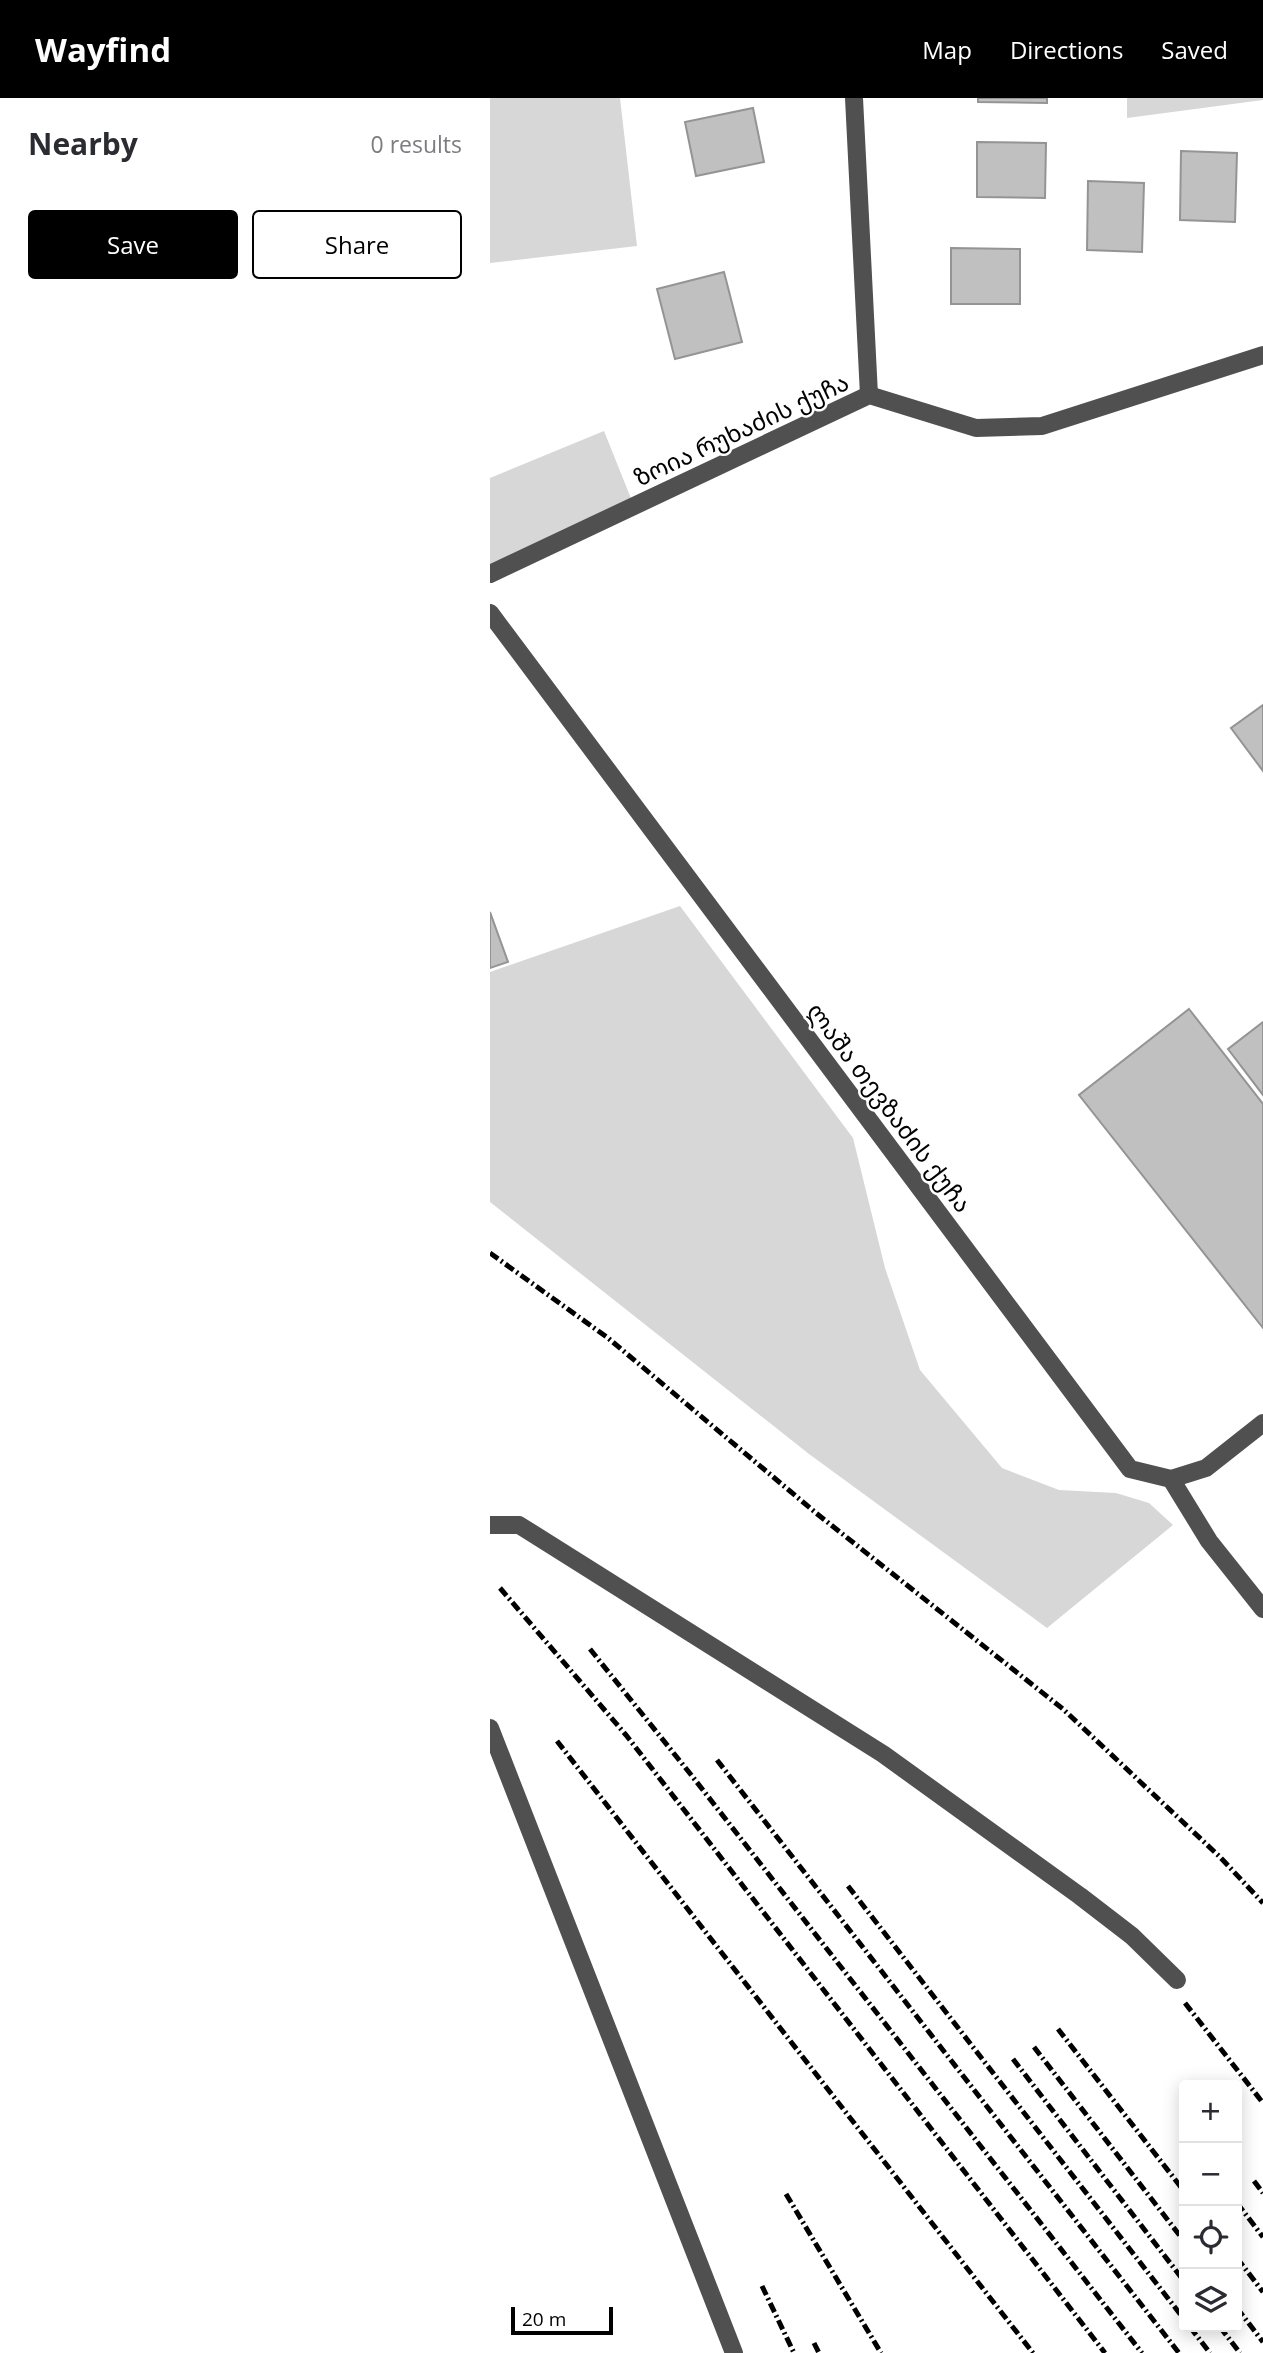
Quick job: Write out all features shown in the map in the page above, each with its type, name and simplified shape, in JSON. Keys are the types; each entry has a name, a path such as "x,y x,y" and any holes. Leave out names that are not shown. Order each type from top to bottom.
{"street":[{"path":"855,98 869,395"},
{"name":"ზოია რუხაძის ქუჩა","path":"490,574 869,395 976,428 1042,426 1263,355"},
{"name":"ლაშა თევზაძის ქუჩა","path":"490,613 1130,1469 1171,1479"},
{"path":"1263,1423 1206,1468 1171,1479 1209,1541 1263,1609"},
{"path":"490,1525 519,1525 883,1754 1080,1896 1132,1936 1177,1980"},
{"path":"490,1728 734,2353"}],"shaded area":[{"path":"490,98 620,98 637,246 490,263"},
{"path":"1127,98 1263,98 1263,100 1127,118"},
{"path":"604,431 634,506 490,574 490,478"},
{"path":"680,906 853,1138 885,1268 920,1370 1002,1468 1059,1490 1116,1493 1149,1503 1173,1525 1047,1628 809,1454 490,1202 490,972"}],"building":[{"path":"978,98 1047,98 1047,103 978,102"},
{"path":"753,108 764,162 696,176 685,122"},
{"path":"977,142 1046,143 1045,198 977,197"},
{"path":"1181,151 1237,153 1235,222 1180,220"},
{"path":"1088,181 1144,183 1142,252 1087,250"},
{"path":"951,248 1020,249 1020,304 951,304"},
{"path":"724,272 742,342 675,359 657,289"},
{"path":"1263,705 1263,771 1231,728"},
{"path":"490,912 508,962 490,968"},
{"path":"1189,1009 1263,1104 1263,1328 1079,1095"},
{"path":"1263,1022 1263,1095 1228,1049"}],"railway":[{"path":"490,1253 608,1338 816,1513 1063,1709 1220,1857 1263,1903"},
{"path":"500,1588 626,1735 1105,2353"},
{"path":"590,1649 1142,2353"},
{"path":"557,1741 1033,2353"},
{"path":"717,1760 1179,2353"},
{"path":"848,1886 1179,2313"},
{"path":"1185,2003 1263,2103"},
{"path":"1058,2029 1179,2185"},
{"path":"1034,2047 1179,2235"},
{"path":"1013,2059 1179,2275"},
{"path":"1254,2181 1263,2193"},
{"path":"786,2194 881,2353"},
{"path":"1239,2206 1263,2237"},
{"path":"1242,2265 1263,2292"},
{"path":"762,2286 794,2353"},
{"path":"1242,2315 1263,2342"},
{"path":"1194,2332 1210,2353"},
{"path":"1224,2332 1240,2353"},
{"path":"814,2343 819,2353"}]}
